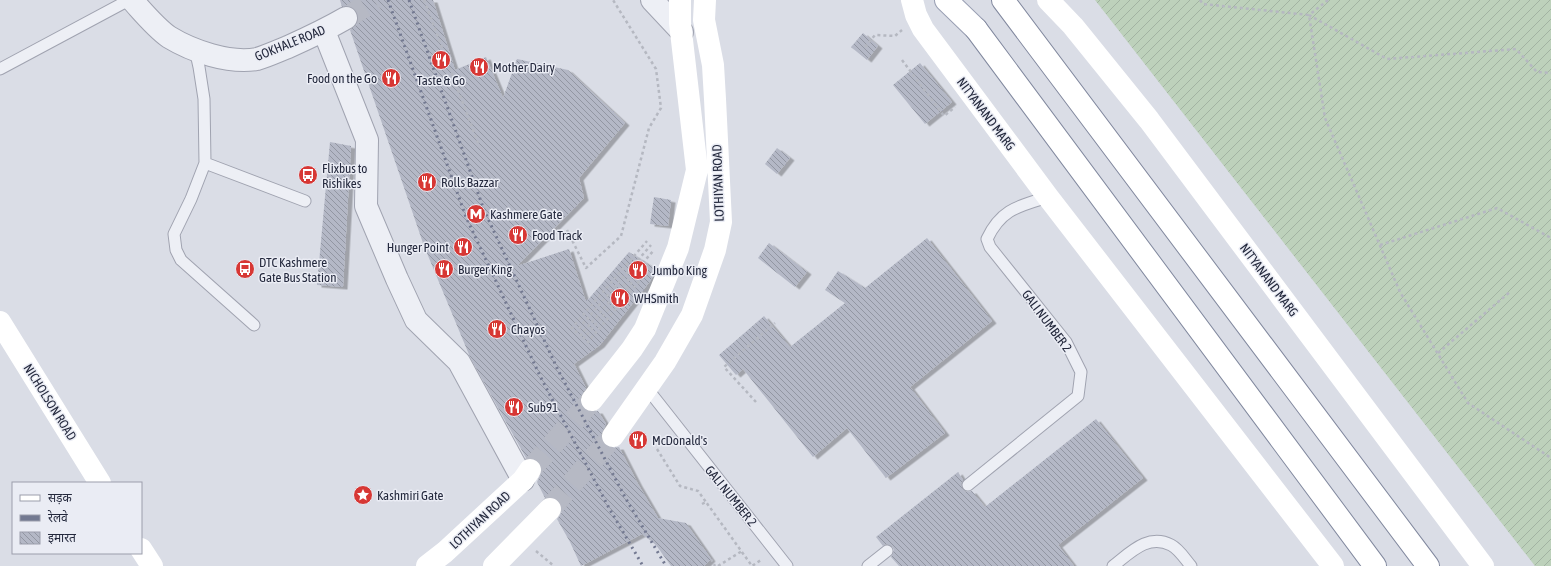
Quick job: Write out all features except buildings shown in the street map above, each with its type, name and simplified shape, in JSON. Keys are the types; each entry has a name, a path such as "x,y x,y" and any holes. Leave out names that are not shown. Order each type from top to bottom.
{"main road":[{"name":"LOTHIYAN ROAD","path":"592,400 632,349 645,329 678,248 697,170 680,0"},
{"name":"LOTHIYAN ROAD","path":"613,436 672,351 692,314 715,250 721,222 713,65 704,20 705,0"},
{"path":"946,0 976,30 1375,566"},
{"path":"1003,0 1428,566"},
{"name":"NITYANAND MARG","path":"1048,0 1074,26 1149,120 1483,566"},
{"name":"NITYANAND MARG","path":"914,7 923,29 1048,197 1333,566"},
{"name":"NICHOLSON ROAD","path":"0,322 99,482"},
{"name":"LOTHIYAN ROAD","path":"427,566 445,552 526,475"},
{"path":"494,566 550,508"},
{"path":"142,551 152,566"}],"street":[{"name":"GOKHALE ROAD","path":"131,0 169,36 194,49 212,56 227,59 257,59 324,31 346,18"},
{"path":"652,0 682,32"},
{"path":"324,31 367,140 366,206 397,279 416,320 459,362 526,475"}],"lane":[{"path":"0,69 131,0"},
{"path":"194,49 200,67 204,99 205,162 191,199 174,234 176,250 181,260 254,325"},
{"path":"205,162 305,201"},
{"name":"GALI NUMBER 2","path":"968,485 1078,396 1081,372 1066,342 990,247 987,239 1001,217 1008,211 1048,197"},
{"name":"GALI NUMBER 2","path":"646,387 787,566"},
{"path":"1113,566 1140,545 1150,542 1171,545 1178,550 1191,566"},
{"path":"868,566 887,551"}],"path":[{"path":"424,0 478,143"},
{"path":"567,230 586,268 621,236 649,128 661,108 656,69 613,0"},
{"path":"1200,0 1203,4 1309,15 1387,59 1516,49 1537,72 1551,73"},
{"path":"1309,15 1328,0"},
{"path":"865,47 875,35 896,36 914,7"},
{"path":"1309,15 1325,118 1400,292 1468,403 1551,458"},
{"path":"902,60 944,116 971,94"},
{"path":"1380,245 1497,208 1551,238"},
{"path":"571,329 647,241"},
{"path":"575,332 650,245"},
{"path":"580,336 655,248"},
{"path":"583,339 649,263"},
{"path":"587,343 647,272"},
{"path":"1438,353 1511,290"},
{"path":"756,402 724,367 775,323"},
{"path":"656,449 680,486 698,490 752,566 761,560"},
{"path":"702,504 706,502"},
{"path":"711,559 716,566 742,551"}],"green space":[{"path":"1095,0 1551,0 1551,566 1535,566"}],"tunnel":[{"path":"346,18 375,0"},
{"path":"530,470 592,400"},
{"path":"550,509 613,436"}],"railway":[{"path":"388,0 466,217 540,376 609,508 643,566"},
{"path":"409,0 484,210 557,368 626,499 666,566"}],"place":[{"name":"Taste & Go","path":"441,60"},
{"name":"Mother Dairy","path":"479,67"},
{"name":"Food on the Go","path":"391,78"},
{"name":"Flixbus to Rishikes","path":"308,175"},
{"name":"Rolls Bazzar","path":"427,182"},
{"name":"Kashmere Gate","path":"476,214"},
{"name":"Food Track","path":"518,235"},
{"name":"Hunger Point","path":"463,247"},
{"name":"DTC Kashmere Gate Bus Station","path":"245,269"},
{"name":"Burger King","path":"444,269"},
{"name":"Jumbo King","path":"638,270"},
{"name":"WHSmith","path":"620,298"},
{"name":"Chayos","path":"497,329"},
{"name":"Sub91","path":"514,407"},
{"name":"McDonald's","path":"638,440"},
{"name":"Kashmiri Gate","path":"363,495"}]}
